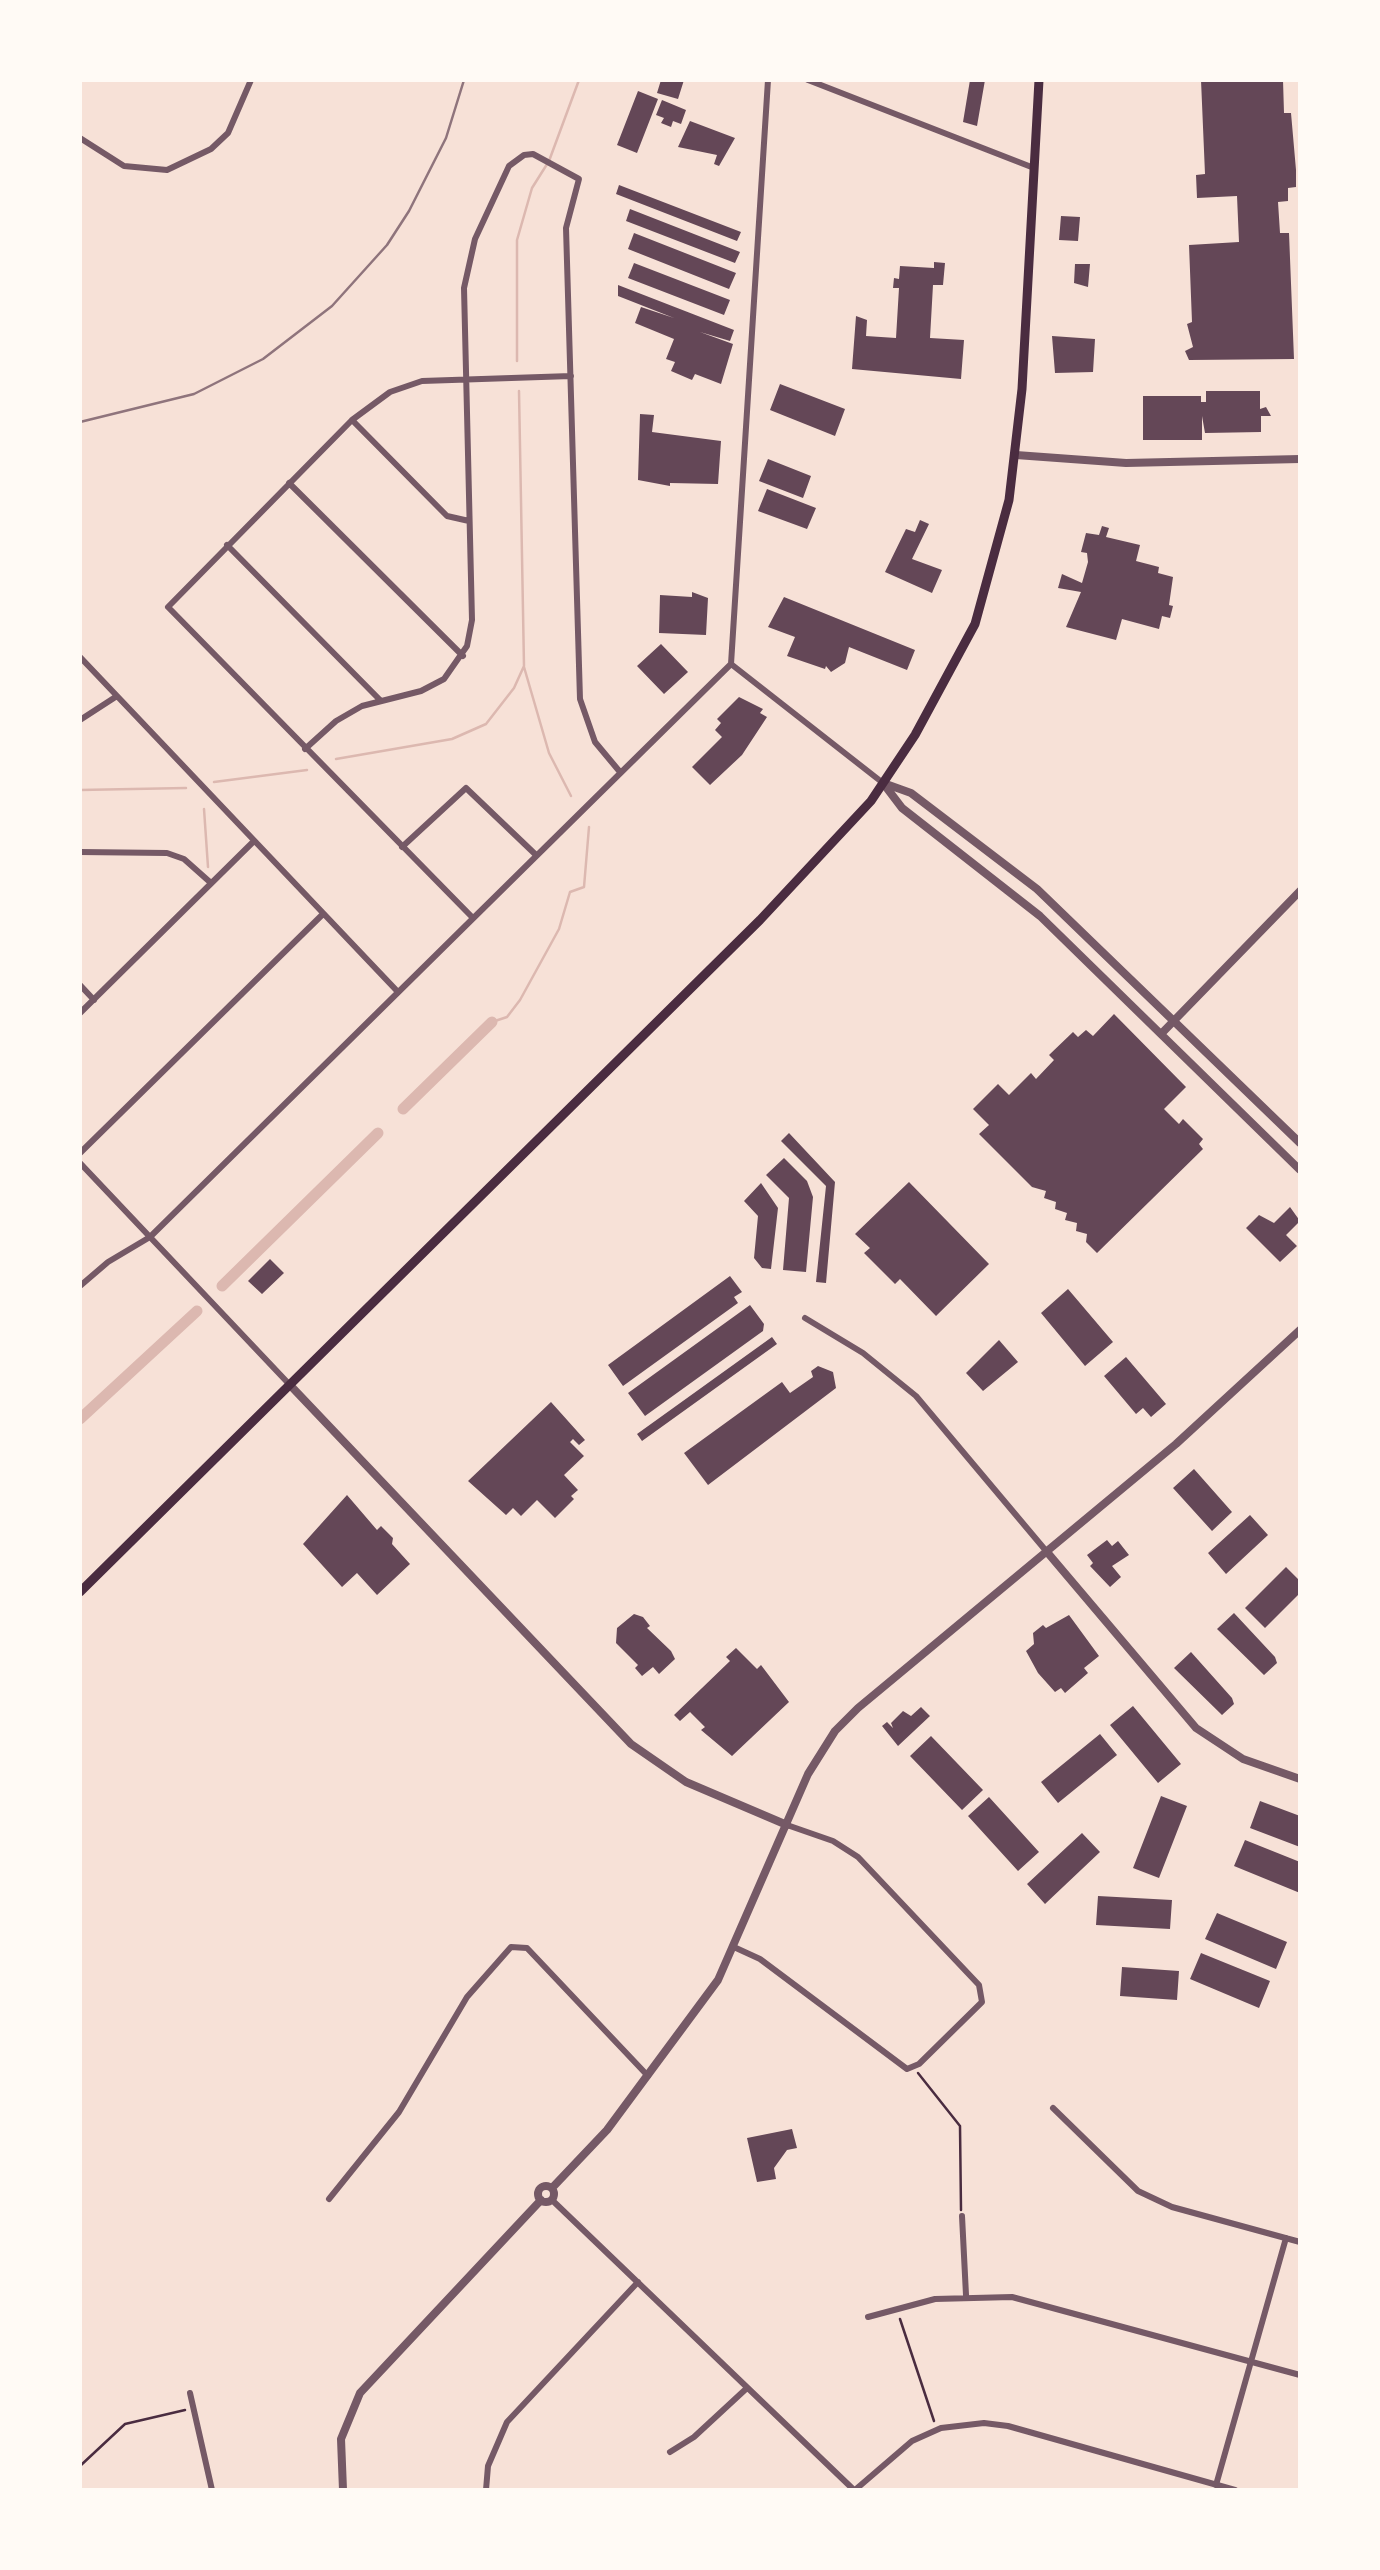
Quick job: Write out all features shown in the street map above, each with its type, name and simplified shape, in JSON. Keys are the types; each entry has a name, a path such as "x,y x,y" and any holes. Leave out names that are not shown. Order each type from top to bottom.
{"main road":[{"path":"80,1592 760,920 884,783 927,715 975,624 1000,542 1016,455 1040,80"}],"street":[{"path":"80,138 124,166 167,170 210,149 228,133 251,80"},
{"path":"80,1286 108,1262 150,1237 470,916 732,664 768,80"},
{"path":"808,80 1035,168"},
{"path":"305,749 336,721 380,700 432,686 463,656 472,620 464,378 466,270 475,239 509,166 524,154 533,154 579,179 566,228 580,699 595,742 620,772"},
{"path":"470,916 170,613 169,602 376,400 406,385 464,378 571,376"},
{"path":"352,420 447,516 469,520"},
{"path":"1016,455 1122,463 1300,459"},
{"path":"289,483 463,656"},
{"path":"227,545 380,700"},
{"path":"80,657 398,992"},
{"path":"732,664 884,783 902,808 1040,916 1300,1170"},
{"path":"80,720 117,696"},
{"path":"884,783 911,793 1038,890 1300,1143"},
{"path":"402,847 466,788 535,854"},
{"path":"80,1013 254,841"},
{"path":"80,852 167,853 184,859 211,883"},
{"path":"1162,1033 1300,891"},
{"path":"80,1154 323,914"},
{"path":"80,985 94,1000"},
{"path":"80,1163 630,1744 686,1782 833,1841 858,1857 983,1990 978,2007 916,2066 901,2067 760,1959 736,1948"},
{"path":"804,1318 867,1356 916,1396 1196,1728 1243,1760 1300,1779"},
{"path":"552,2200 552,2188 607,2130 710,1993 736,1948 816,1759 846,1719 1199,1424 1300,1330"},
{"path":"328,2198 398,2112 467,1997 511,1947 527,1948 648,2076"},
{"path":"1053,2108 1138,2191 1172,2206 1300,2242"},
{"path":"541,2200 540,2188 552,2188"},
{"path":"342,2490 342,2439 360,2393 541,2200 552,2200 854,2490 894,2454 937,2430 962,2424 1008,2426 1235,2490"},
{"path":"962,2216 966,2295"},
{"path":"1216,2485 1286,2238"},
{"path":"486,2490 488,2466 507,2422 638,2282"},
{"path":"868,2317 966,2295 1012,2297 1300,2375"},
{"path":"670,2452 694,2437 747,2388"},
{"path":"190,2393 212,2490"}],"path":[{"path":"916,2066 924,2086 960,2126 962,2216"},
{"path":"896,2308 937,2430"},
{"path":"80,2466 125,2424 180,2411"}],"building":[{"path":"661,80 684,80 678,99 657,93"},
{"path":"970,80 985,80 977,126 963,122"},
{"path":"1201,80 1283,80 1284,113 1291,113 1296,187 1288,188 1288,201 1278,202 1280,233 1289,233 1294,359 1189,360 1185,351 1193,347 1187,324 1192,322 1189,245 1239,242 1237,196 1197,198 1196,175 1205,174"},
{"path":"638,91 658,99 637,153 617,145"},
{"path":"662,100 686,110 681,124 673,121 671,127 661,123 664,118 656,115"},
{"path":"690,121 735,138 719,166 714,164 717,155 678,147"},
{"path":"619,185 741,232 737,241 616,194"},
{"path":"630,209 740,252 735,263 626,221"},
{"path":"1061,216 1080,217 1078,241 1059,240"},
{"path":"634,233 736,273 729,289 628,249"},
{"path":"934,262 945,263 943,285 933,285 930,338 964,340 961,379 852,369 856,316 867,320 866,336 896,338 899,288 893,288 900,266 934,268"},
{"path":"634,263 730,300 724,315 628,278"},
{"path":"1075,264 1090,264 1088,287 1074,283"},
{"path":"618,285 734,330 730,341 700,332 733,344 721,384 695,374 692,380 671,371 675,362 666,359 674,339 635,323 641,307 674,318 618,296"},
{"path":"1052,336 1095,339 1093,372 1055,373"},
{"path":"780,384 845,409 835,436 770,410"},
{"path":"1206,391 1260,391 1260,409 1266,407 1271,416 1261,416 1261,432 1205,433 1202,416 1202,440 1143,440 1143,396 1201,396 1201,402 1206,402"},
{"path":"640,414 654,415 652,432 721,441 718,484 670,486 638,480"},
{"path":"768,459 811,476 803,498 759,481"},
{"path":"767,489 816,508 807,529 758,511"},
{"path":"920,520 929,524 912,559 942,570 932,593 885,572 906,529 915,532"},
{"path":"1102,526 1109,528 1106,537 1140,545 1136,561 1159,567 1158,573 1173,577 1170,618 1162,616 1159,629 1122,619 1116,640 1066,627 1081,592 1058,588 1062,574 1082,583 1088,562 1087,553 1081,552 1086,533 1099,535"},
{"path":"692,592 708,598 706,635 659,633 660,595 692,597"},
{"path":"784,597 915,650 907,670 849,647 845,663 831,672 826,666 825,669 787,656 795,637 768,627"},
{"path":"661,644 688,672 664,694 637,666"},
{"path":"739,697 763,709 760,713 767,717 742,755 710,785 692,767 722,737 715,730 721,723 717,719"},
{"path":"1114,1014 1186,1087 1164,1109 1179,1124 1183,1119 1203,1139 1199,1144 1203,1149 1097,1253 1086,1242 1087,1234 1076,1231 1077,1223 1065,1220 1067,1213 1055,1209 1056,1202 1044,1198 1046,1191 1032,1187 979,1134 989,1125 973,1109 998,1084 1009,1095 1031,1073 1036,1079 1054,1060 1049,1055 1073,1032 1078,1037 1086,1030 1093,1036"},
{"path":"789,1133 835,1182 826,1283 816,1282 826,1186 781,1141"},
{"path":"784,1158 807,1181 813,1197 806,1272 783,1270 789,1198 766,1175"},
{"path":"909,1182 989,1264 936,1316 900,1279 895,1284 864,1253 870,1248 855,1234"},
{"path":"761,1183 778,1208 771,1269 762,1268 754,1258 758,1216 744,1201"},
{"path":"1290,1207 1300,1221 1286,1235 1297,1246 1280,1262 1246,1228 1259,1215 1274,1223"},
{"path":"270,1259 284,1273 262,1294 248,1281"},
{"path":"730,1276 742,1292 734,1297 738,1303 623,1386 608,1365"},
{"path":"1068,1289 1113,1342 1085,1366 1041,1313"},
{"path":"750,1305 764,1324 763,1331 645,1416 628,1393"},
{"path":"772,1337 777,1344 642,1441 637,1434"},
{"path":"999,1340 1018,1362 983,1391 966,1373"},
{"path":"1126,1357 1166,1404 1151,1417 1143,1408 1136,1414 1104,1376"},
{"path":"818,1366 833,1372 836,1388 708,1485 684,1453 782,1382 790,1393 813,1377 811,1371"},
{"path":"551,1402 585,1440 579,1445 573,1439 570,1442 584,1456 564,1475 578,1490 555,1518 537,1500 521,1516 513,1508 506,1515 468,1481"},
{"path":"1194,1469 1232,1512 1212,1531 1173,1488"},
{"path":"347,1495 377,1530 381,1526 393,1538 392,1544 410,1564 377,1595 357,1573 342,1587 303,1544"},
{"path":"1250,1515 1268,1535 1226,1574 1208,1553"},
{"path":"1107,1540 1112,1546 1118,1541 1129,1555 1112,1566 1121,1577 1110,1587 1090,1566 1093,1563 1087,1555"},
{"path":"1286,1567 1300,1581 1300,1593 1265,1628 1245,1608"},
{"path":"1234,1613 1275,1657 1277,1663 1264,1675 1217,1629"},
{"path":"634,1614 643,1617 650,1626 647,1628 675,1659 659,1674 653,1667 642,1676 635,1668 638,1665 616,1643 617,1628"},
{"path":"1069,1615 1099,1656 1084,1668 1088,1673 1065,1693 1061,1688 1055,1692 1026,1651 1034,1644 1033,1633"},
{"path":"736,1648 757,1669 761,1665 789,1702 732,1756 701,1730 705,1727 690,1712 680,1721 674,1715 730,1661 726,1657"},
{"path":"1191,1652 1232,1698 1234,1704 1222,1715 1174,1668"},
{"path":"1133,1706 1181,1764 1158,1783 1110,1725"},
{"path":"921,1707 930,1716 898,1746 882,1726 887,1722 893,1728 891,1723 903,1711 911,1716"},
{"path":"1100,1734 1117,1755 1058,1803 1041,1782"},
{"path":"931,1736 983,1790 962,1810 910,1756"},
{"path":"1161,1796 1187,1806 1159,1878 1133,1868"},
{"path":"989,1797 1039,1852 1018,1871 968,1816"},
{"path":"1260,1801 1300,1816 1300,1847 1250,1828"},
{"path":"1082,1833 1100,1852 1045,1904 1027,1884"},
{"path":"1245,1840 1300,1862 1300,1893 1234,1866"},
{"path":"1098,1896 1172,1900 1170,1929 1096,1925"},
{"path":"1217,1913 1287,1942 1276,1969 1205,1939"},
{"path":"1201,1953 1270,1981 1259,2008 1190,1979"},
{"path":"1122,1967 1179,1971 1177,2000 1120,1996"},
{"path":"792,2129 797,2148 787,2150 774,2168 776,2179 757,2182 747,2138"}],"waterway":[{"path":"517,361 517,240 532,188 549,161 579,80"},
{"path":"336,759 452,739 486,724 514,688 524,666 519,391"},
{"path":"524,667 549,753 571,796"},
{"path":"214,782 307,770"},
{"path":"80,790 186,788"},
{"path":"204,809 208,867"},
{"path":"492,1022 507,1017 520,1000 559,929 570,892 584,887 589,827"},
{"path":"403,1109 492,1022"},
{"path":"222,1286 378,1133"},
{"path":"80,1419 197,1311"}],"railway":[{"path":"80,422 194,394 263,359 332,306 387,245 409,211 446,138 464,80"}]}
